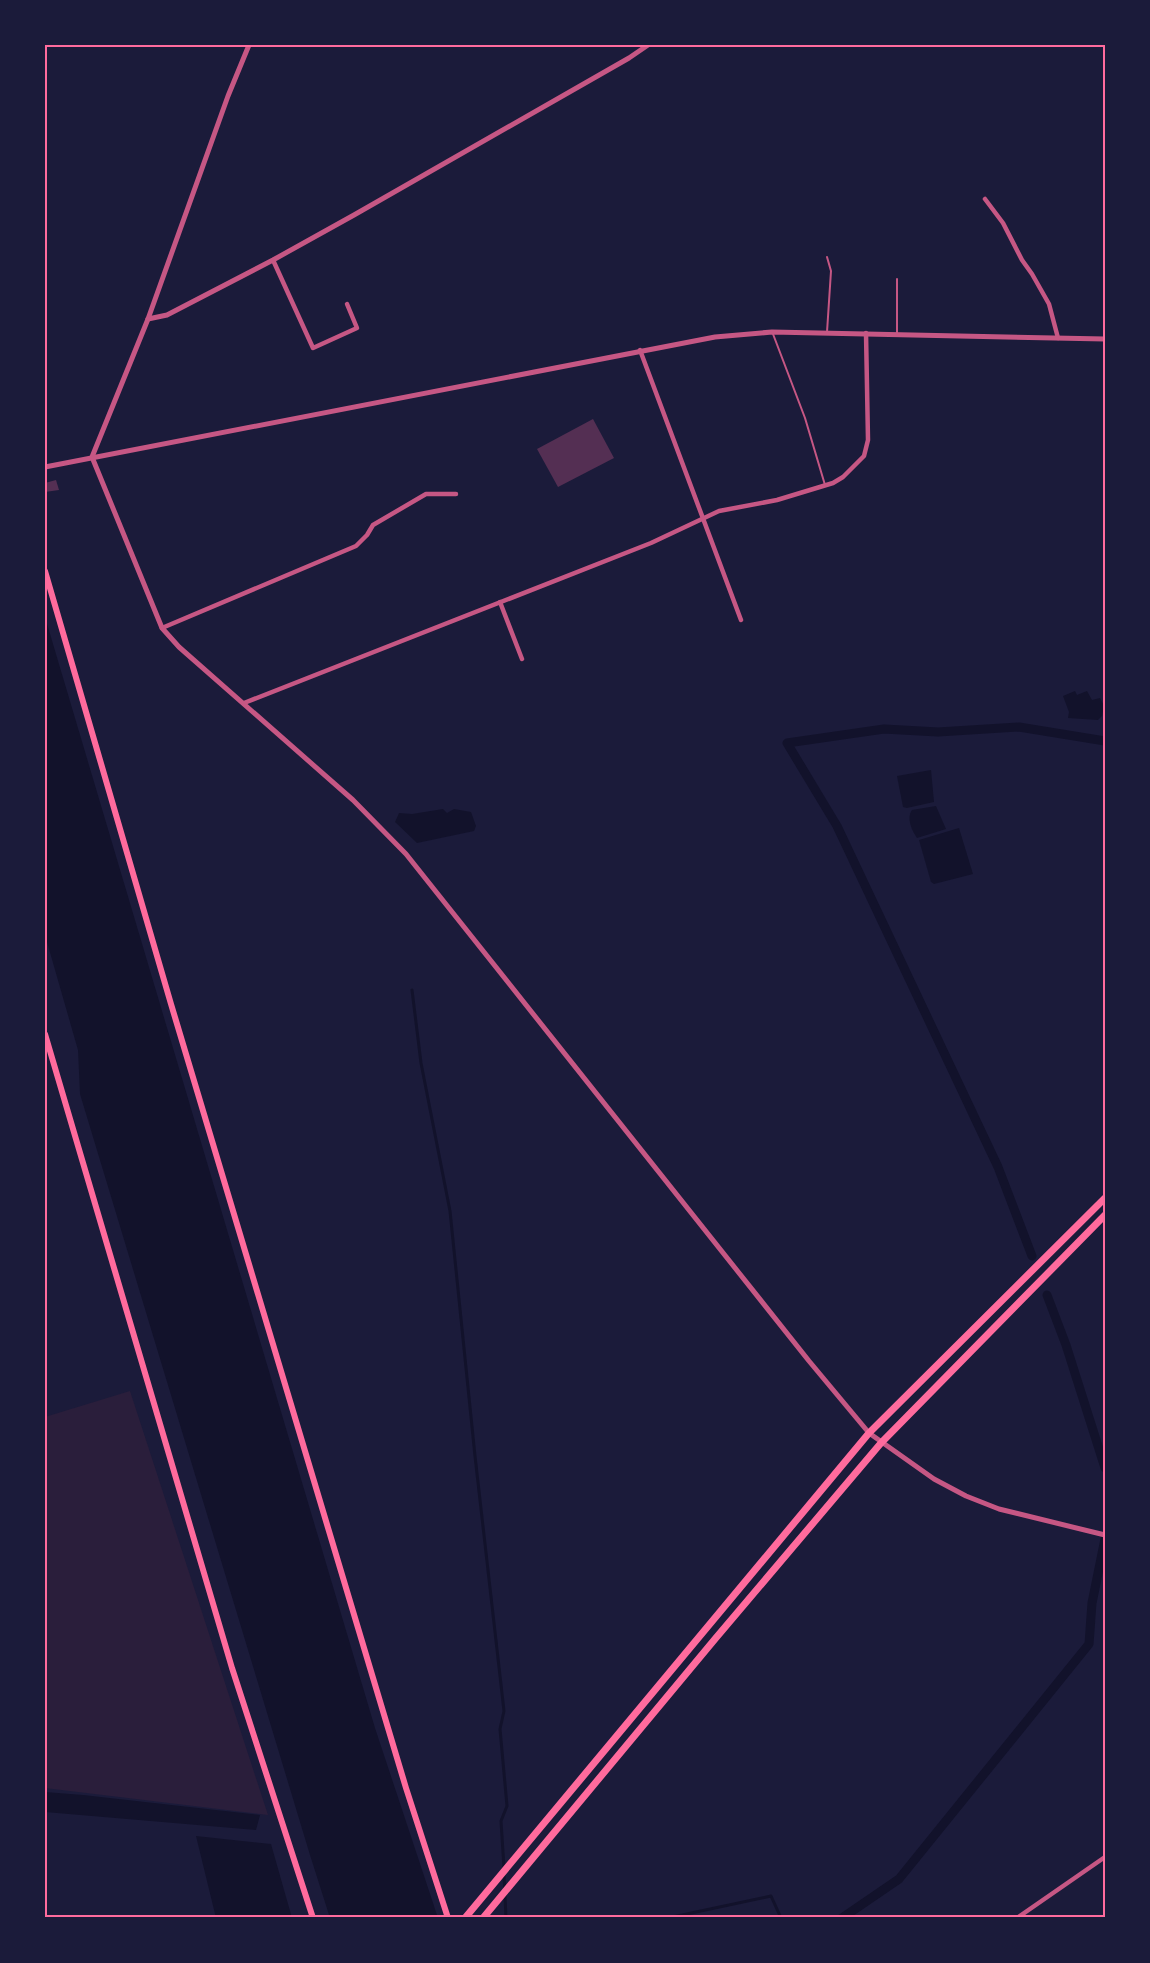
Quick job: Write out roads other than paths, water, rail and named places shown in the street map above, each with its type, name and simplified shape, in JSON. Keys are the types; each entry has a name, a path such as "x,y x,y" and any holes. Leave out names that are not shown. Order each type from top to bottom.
{"main road":[{"path":"45,571 188,1061 406,1788 448,1918"},
{"path":"45,1034 232,1668 313,1918"},
{"path":"465,1918 869,1433 1105,1198"},
{"path":"483,1918 881,1443 1105,1215"}],"street":[{"path":"249,45 228,96 148,319 92,457 162,628 179,647 352,800 406,854 869,1433 934,1479 966,1496 999,1509 1105,1535"},
{"path":"148,319 167,315 273,260 544,107 648,45"},
{"path":"985,199 1003,223 1049,304 1058,338"},
{"path":"273,260 313,348 357,328 347,304"},
{"path":"45,467 714,337 772,332 827,332 1105,339"},
{"path":"244,703 651,543 703,517 719,511 777,500 825,486 843,477 864,456 868,440 866,333"},
{"path":"640,350 741,620"},
{"path":"162,628 356,546 367,536 373,525 426,494 456,494"},
{"path":"500,602 522,659"},
{"path":"1017,1918 1105,1857"}],"lane":[{"path":"827,257 831,271 827,332"},
{"path":"897,279 897,334"},
{"path":"772,332 805,418 825,486"}],"waterway":[{"path":"1032,1256 998,1167 837,826 787,743 884,729 938,732 1019,727 1105,741"},
{"path":"412,990 421,1063 450,1211 504,1711 500,1729 507,1806 501,1821 504,1868"},
{"path":"1047,1295 1066,1345 1105,1468"},
{"path":"842,1918 899,1879 1089,1644 1092,1603 1105,1539"},
{"path":"504,1875 506,1918"},
{"path":"668,1918 771,1896 781,1918"}]}
